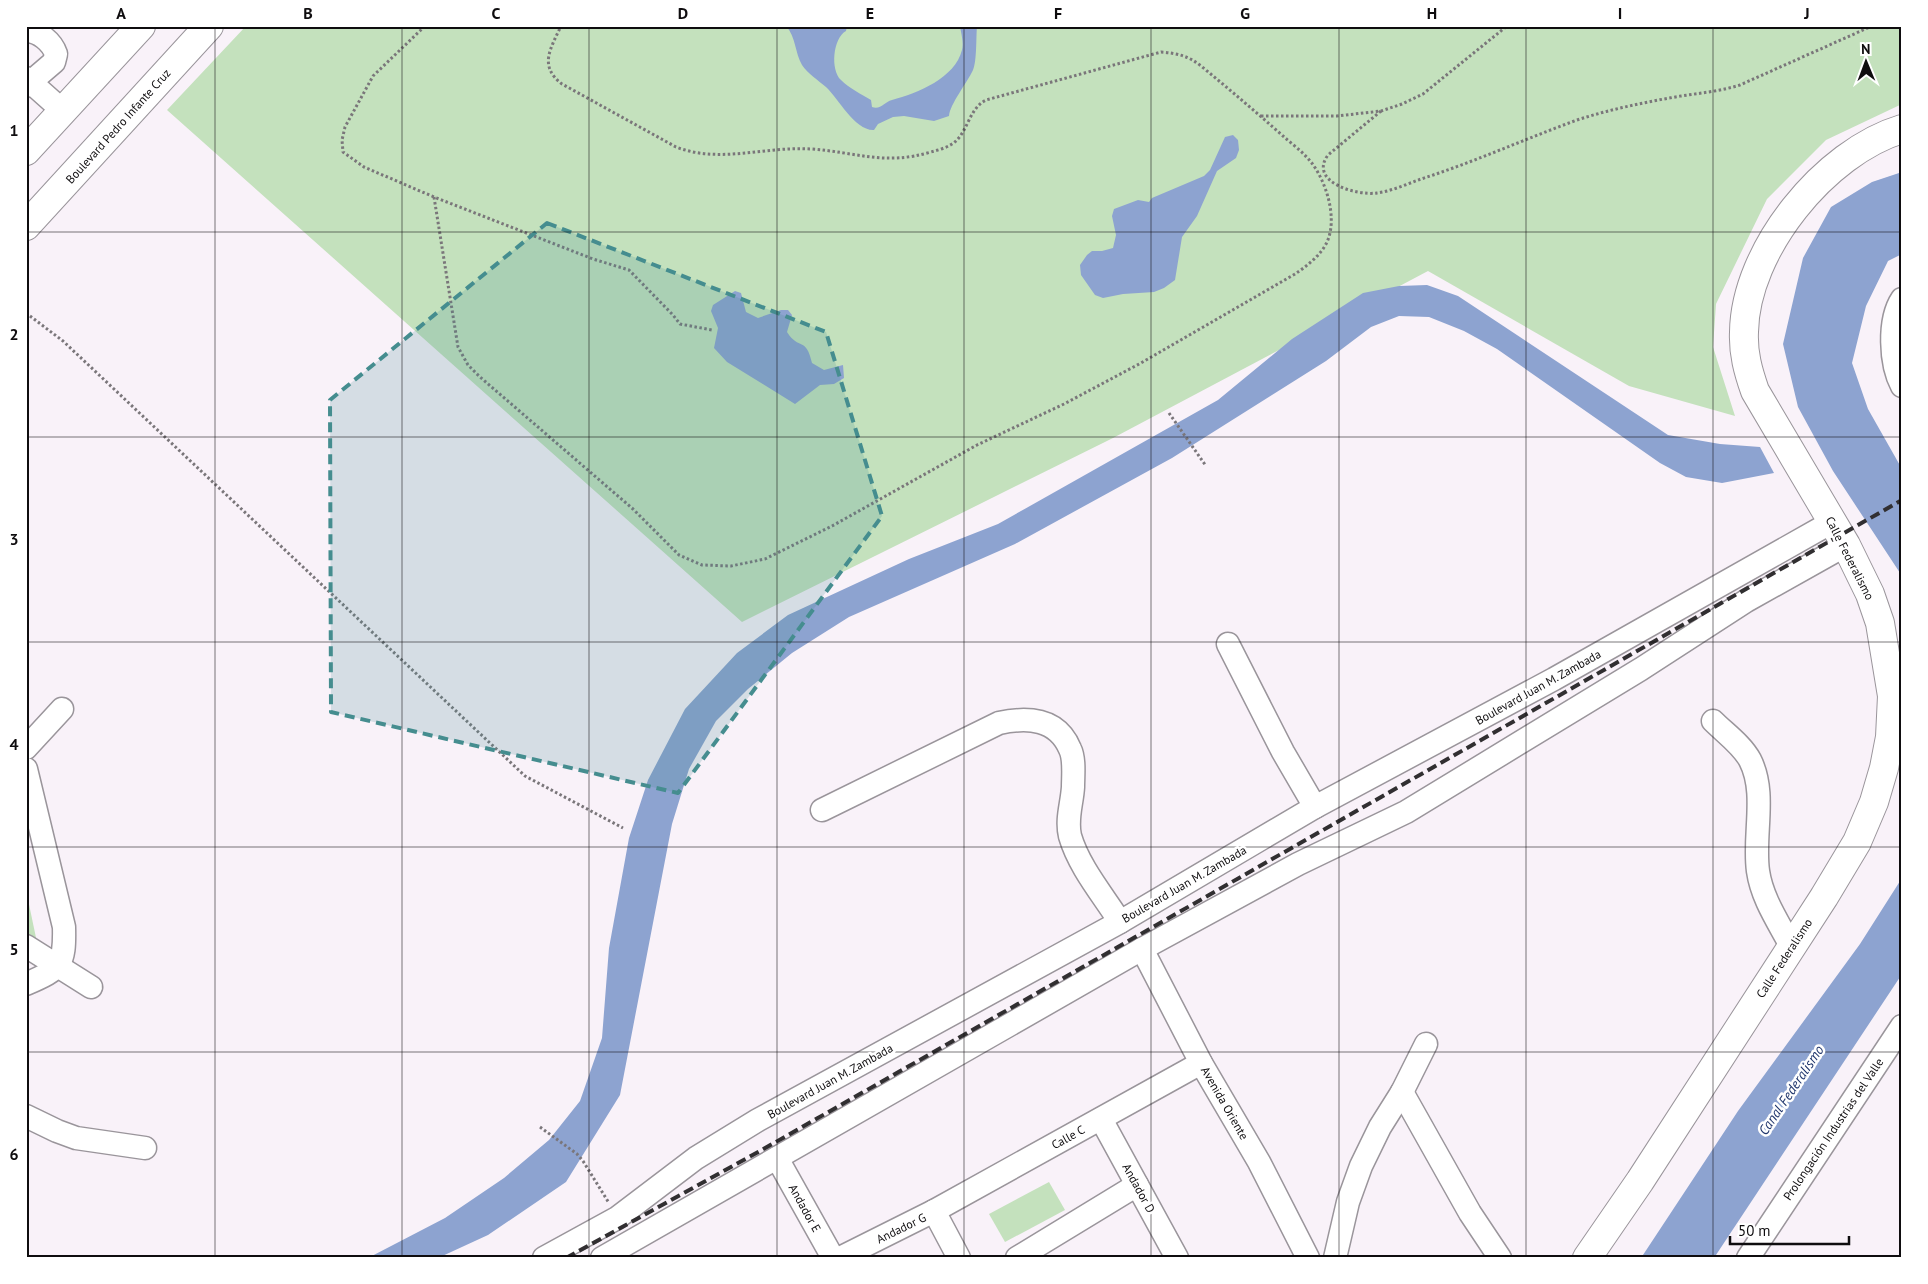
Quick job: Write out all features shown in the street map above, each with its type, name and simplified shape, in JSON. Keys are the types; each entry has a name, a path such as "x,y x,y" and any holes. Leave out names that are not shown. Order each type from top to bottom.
{"main road":[{"path":"30,140 64,111 141,26"},
{"name":"Boulevard Pedro Infante Cruz","path":"26,226 209,26"},
{"name":"Calle Federalismo","path":"1587,1258 1640,1181 1792,948 1857,842 1874,802 1884,768 1890,737 1892,696 1888,659 1880,623 1870,594 1846,545 1755,391 1748,373 1744,354 1744,331 1750,289 1781,227 1804,198 1844,159 1889,132 1902,129"}],"street":[{"path":"26,31 30,31 46,40 51,44 56,54 54,62 28,82 64,111"},
{"path":"1902,299 1894,318 1893,350 1902,386"},
{"name":"Boulevard Juan M. Zambada","path":"544,1258 617,1218 696,1158 758,1120 1120,922 1315,807 1554,679 1832,522"},
{"path":"602,1258 1142,949 1298,864 1406,812 1633,674 1746,601 1846,545"},
{"path":"1228,644 1283,752 1315,807"},
{"path":"26,748 62,709"},
{"path":"822,810 999,723 1026,719 1049,725 1062,737 1071,750 1073,789 1068,820 1070,836 1079,858 1120,922"},
{"path":"1713,721 1749,759 1755,773 1758,799 1756,850 1762,892 1792,948"},
{"path":"26,769 64,927 63,952 59,966 50,974 26,984"},
{"path":"26,946 91,987"},
{"name":"Avenida Oriente","path":"1142,949 1202,1063 1259,1162 1308,1258"},
{"name":"Prolongación Industrias del Valle","path":"1748,1258 1902,1026"},
{"path":"1335,1258 1348,1202 1361,1166 1380,1127 1402,1092 1426,1044"},
{"name":"Calle C","path":"934,1211 1202,1063"},
{"path":"1402,1092 1470,1213 1500,1258"},
{"path":"26,1116 76,1138 145,1148"},
{"name":"Andador D","path":"1101,1119 1177,1258"},
{"name":"Andador E","path":"777,1158 833,1258"},
{"path":"1028,1255 1137,1185"},
{"path":"934,1211 959,1258"},
{"name":"Andador G","path":"840,1258 934,1211"}],"path":[{"path":"425,26 373,76 345,127 342,140 343,152 353,160 434,197 593,259 629,270 680,324 712,330"},
{"path":"434,197 458,347 468,365 487,384 633,510 679,555 702,565 717,567 766,559 832,526 977,445 1064,404 1295,274 1319,254 1328,239 1331,225 1329,205 1324,186 1310,161 1261,116 1192,59 1171,52 1161,52 986,100 977,106 957,140 952,145 918,156 881,160 811,149 787,149 716,155 689,152 676,147 553,78 548,66 548,57 561,26"},
{"path":"1507,26 1423,94 1381,112 1328,155 1323,162 1324,171 1331,182 1341,188 1359,194 1378,193 1444,172 1578,120 1618,108 1723,90 1740,85 1872,26"},
{"path":"1261,116 1336,116 1381,112"},
{"path":"1318,173 1324,171"},
{"path":"26,313 63,341 526,776 623,828"},
{"path":"1169,414 1206,466"},
{"path":"540,1127 577,1154 583,1161 617,1218"}],"highlighted area":[{"path":"547,223 826,332 882,516 678,793 331,712 330,400"}],"green space":[{"path":"246,26 1902,26 1902,104 1826,140 1767,199 1716,304 1713,347 1735,416 1629,386 1428,271 1113,438 742,622 167,110"},
{"path":"26,890 39,952 26,944"},
{"path":"1049,1182 1065,1210 1005,1242 989,1214"}],"water":[{"path":"786,26 847,26 846,31 838,40 834,54 835,69 844,83 871,100 872,107 875,108 934,83 952,69 962,50 963,41 960,26 977,26 974,66 952,106 949,116 934,121 904,116 893,117 878,124 874,130 867,129 854,120 831,92 804,68 792,35"},
{"path":"1233,135 1238,140 1239,150 1236,158 1217,171 1197,216 1182,237 1175,280 1154,292 1123,294 1103,298 1095,295 1081,275 1080,265 1092,251 1113,248 1116,235 1112,216 1114,209 1138,200 1149,202 1152,198 1204,176 1210,170 1225,137"},
{"path":"1902,172 1902,254 1888,261 1866,306 1852,363 1868,409 1902,469 1902,576 1833,471 1798,407 1783,344 1803,258 1831,207 1872,182"},
{"path":"1427,285 1458,296 1668,435 1720,444 1760,447 1774,473 1722,483 1686,477 1660,463 1497,349 1464,331 1429,317 1399,316 1371,327 1326,361 1172,458 1015,544 849,617 792,653 748,689 716,721 689,769 672,824 620,1095 566,1182 488,1235 438,1258 368,1258 445,1218 504,1178 549,1140 580,1101 602,1038 609,948 629,838 648,780 685,709 737,653 788,615 909,559 998,524 1218,400 1292,339 1363,293 1399,286"},
{"path":"735,291 741,293 746,312 758,318 781,310 788,310 792,315 787,332 791,338 805,346 812,363 824,370 843,365 844,378 834,384 820,385 795,404 727,362 714,348 718,328 711,311 713,305"},
{"name":"Canal Federalismo","path":"1902,878 1902,974 1714,1258 1641,1258 1738,1111 1860,944"}],"railway":[{"path":"566,1258 760,1151 1902,500"}]}
